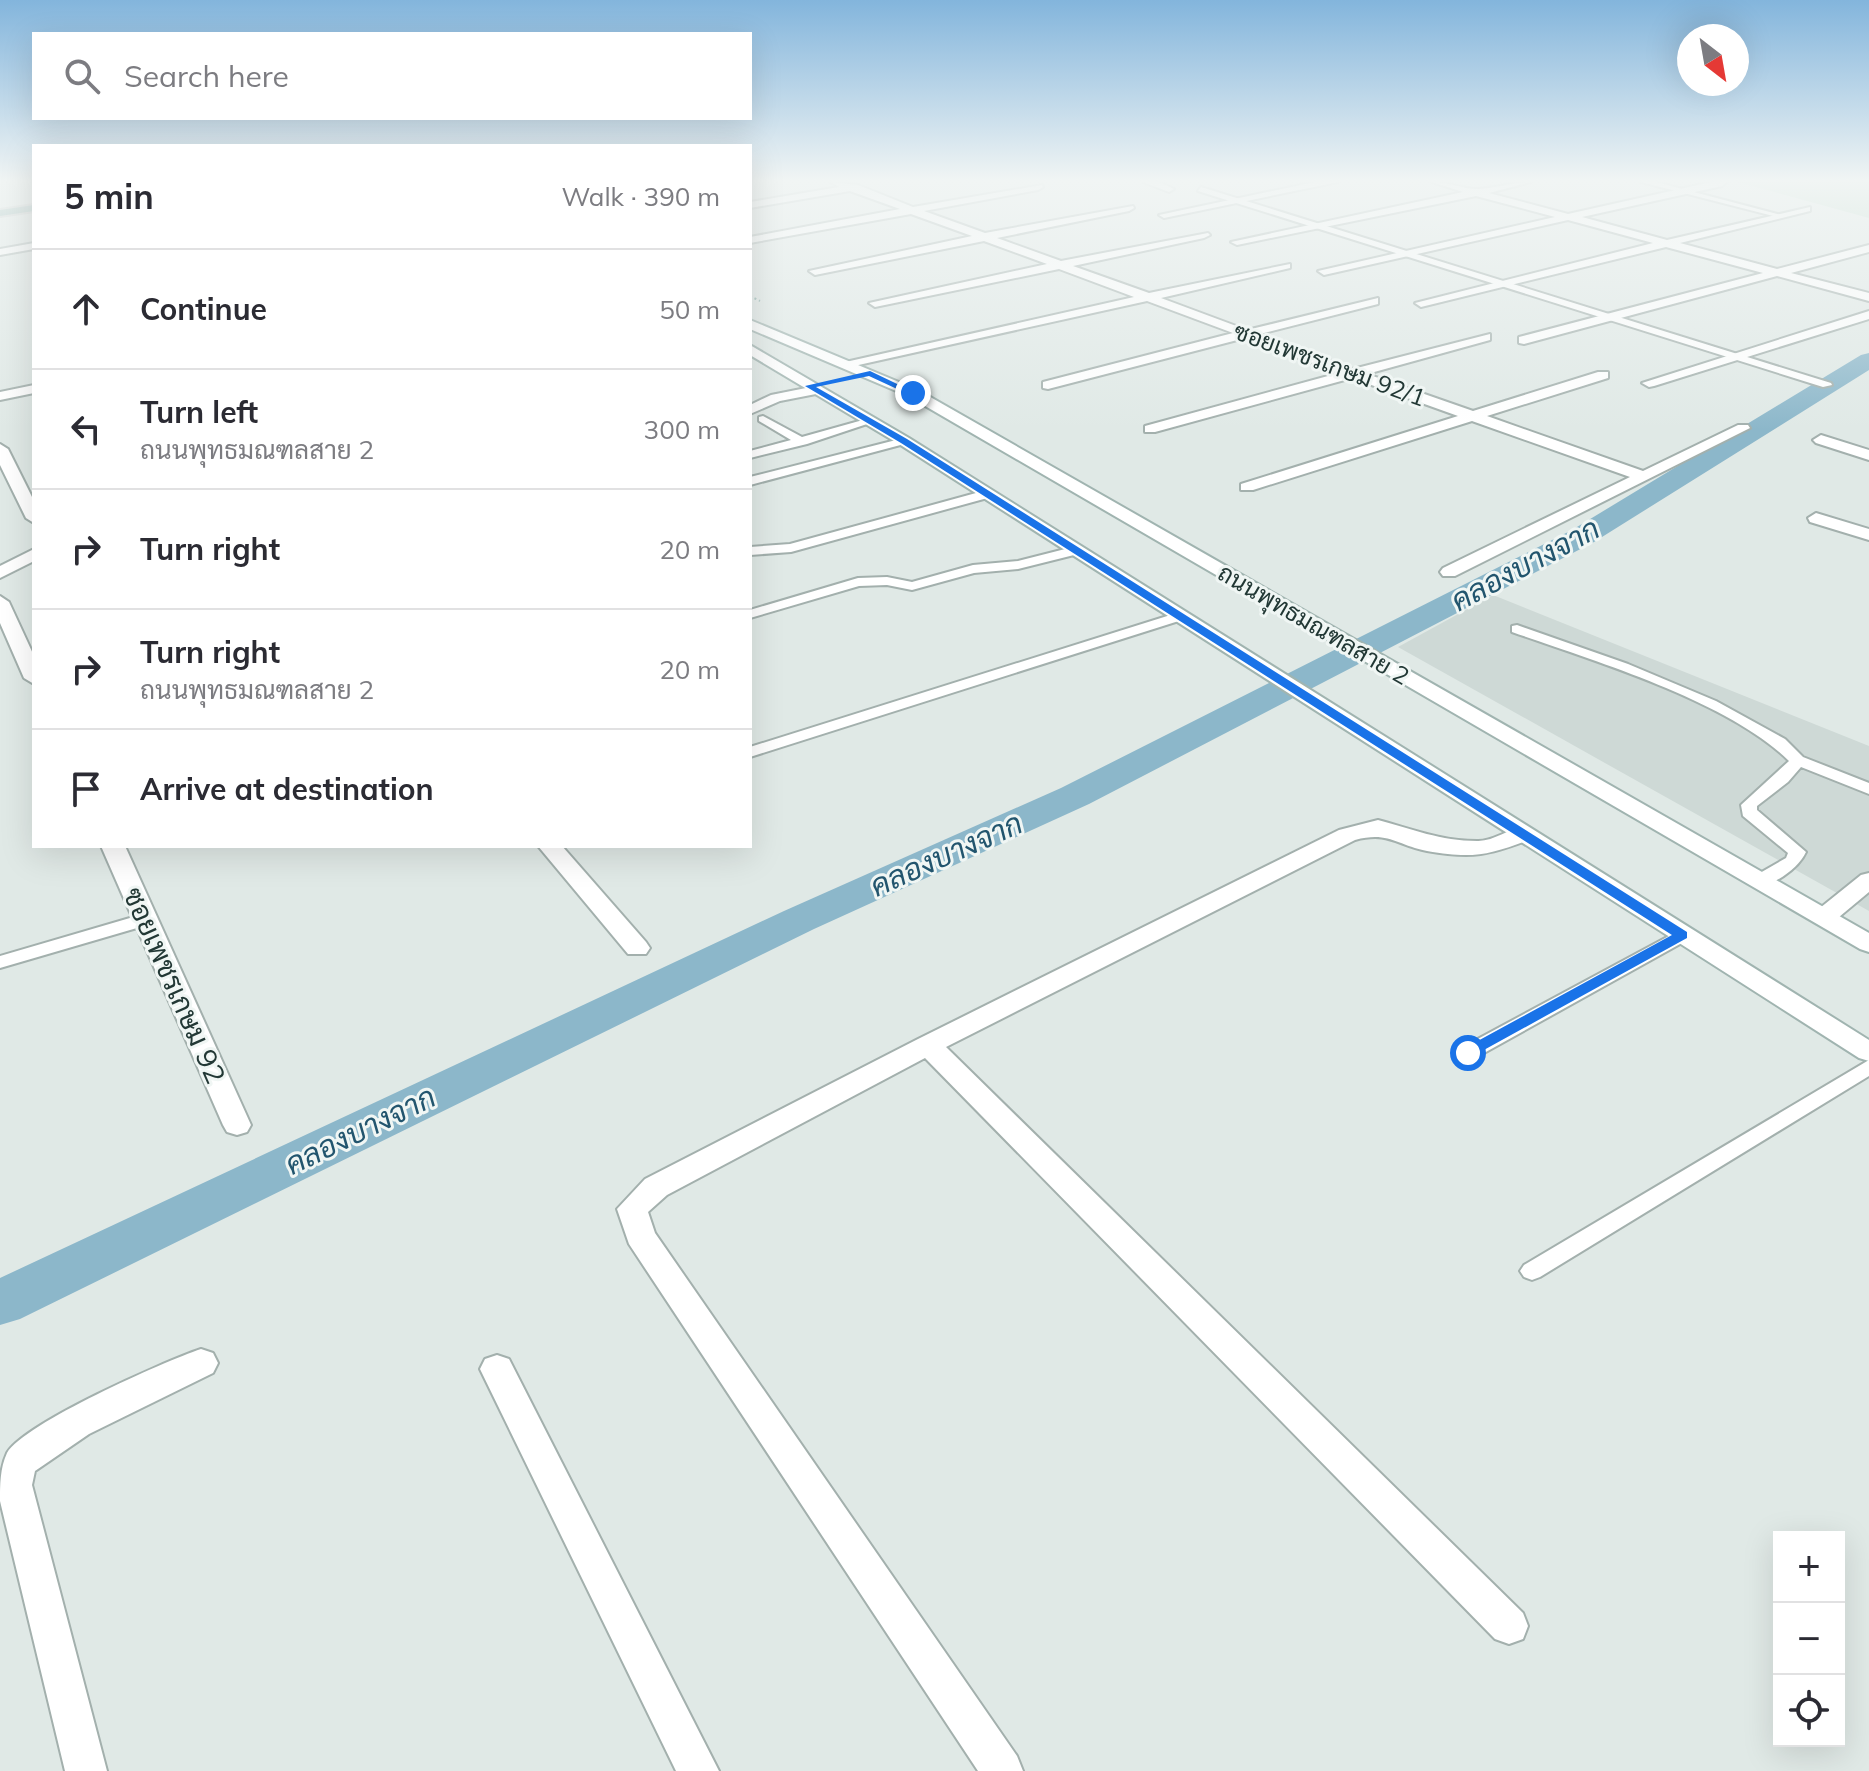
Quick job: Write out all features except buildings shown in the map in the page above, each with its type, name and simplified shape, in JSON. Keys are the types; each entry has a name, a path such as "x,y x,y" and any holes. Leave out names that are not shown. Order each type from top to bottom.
{"street":[{"path":"815,271 845,265"},
{"path":"875,303 1058,265"},
{"name":"ซอยเพชรเกษม 92/1","path":"1058,265 1644,477"},
{"path":"1324,271 1353,265"},
{"path":"1421,303 1580,265"},
{"path":"1740,265 1869,297"},
{"path":"1524,340 1804,265"},
{"path":"756,415 776,398 829,380 1145,297 1286,266"},
{"path":"1048,385 1374,301"},
{"path":"1649,383 1869,315"},
{"name":"ถนนพุทธมณฑลสาย 2","path":"752,325 829,380 870,421 1869,1052"},
{"path":"1150,429 1485,337"},
{"name":"ถนนพุทธมณฑลสาย 2","path":"752,350 829,380 870,374 965,422 1869,944"},
{"path":"1247,487 1603,375"},
{"path":"0,396 32,389"},
{"path":"1449,572 1743,428"},
{"path":"1821,440 1869,455"},
{"path":"0,449 32,514"},
{"path":"1816,518 1869,535"},
{"path":"0,573 32,555"},
{"path":"0,602 32,674"},
{"path":"1002,1771 640,1236 632,1209 656,1187 928,1045 1347,835 1378,827 1429,844 1483,849 1523,834"},
{"name":"ซอยเพชรเกษม 92","path":"114,848 237,1125"},
{"path":"552,848 637,948"},
{"path":"1824,917 1865,888"},
{"path":"928,1045 1509,1626"},
{"path":"86,1771 14,1485 19,1463 34,1449 68,1430 201,1363"},
{"path":"497,1369 698,1771"}],"lane":[{"path":"1441,265 1827,385"},
{"path":"756,415 829,459"},
{"path":"752,454 870,421"},
{"path":"752,480 904,441"},
{"path":"752,551 791,548 987,494"},
{"path":"752,613 858,582 887,581 912,586 973,569 1018,565 1077,550"},
{"path":"752,751 818,728 1186,620"},
{"path":"1517,629 1649,677 1743,721 1790,749 1797,760 1869,789"},
{"path":"1759,881 1793,861 1797,852 1749,812 1749,805 1793,769 1797,760"},
{"path":"0,962 147,919"},
{"path":"1468,1053 1682,935"},
{"path":"1532,1271 1869,1067"}],"shaded area":[{"path":"1493,595 1869,746 1869,911 1398,647"}],"waterway":[{"name":"คลองบางจาก","path":"0,1303 799,920 1075,796 1583,536 1869,360"}],"route":[{"path":"913,393 870,374 809,386 904,441 1682,935 1468,1053"}]}
